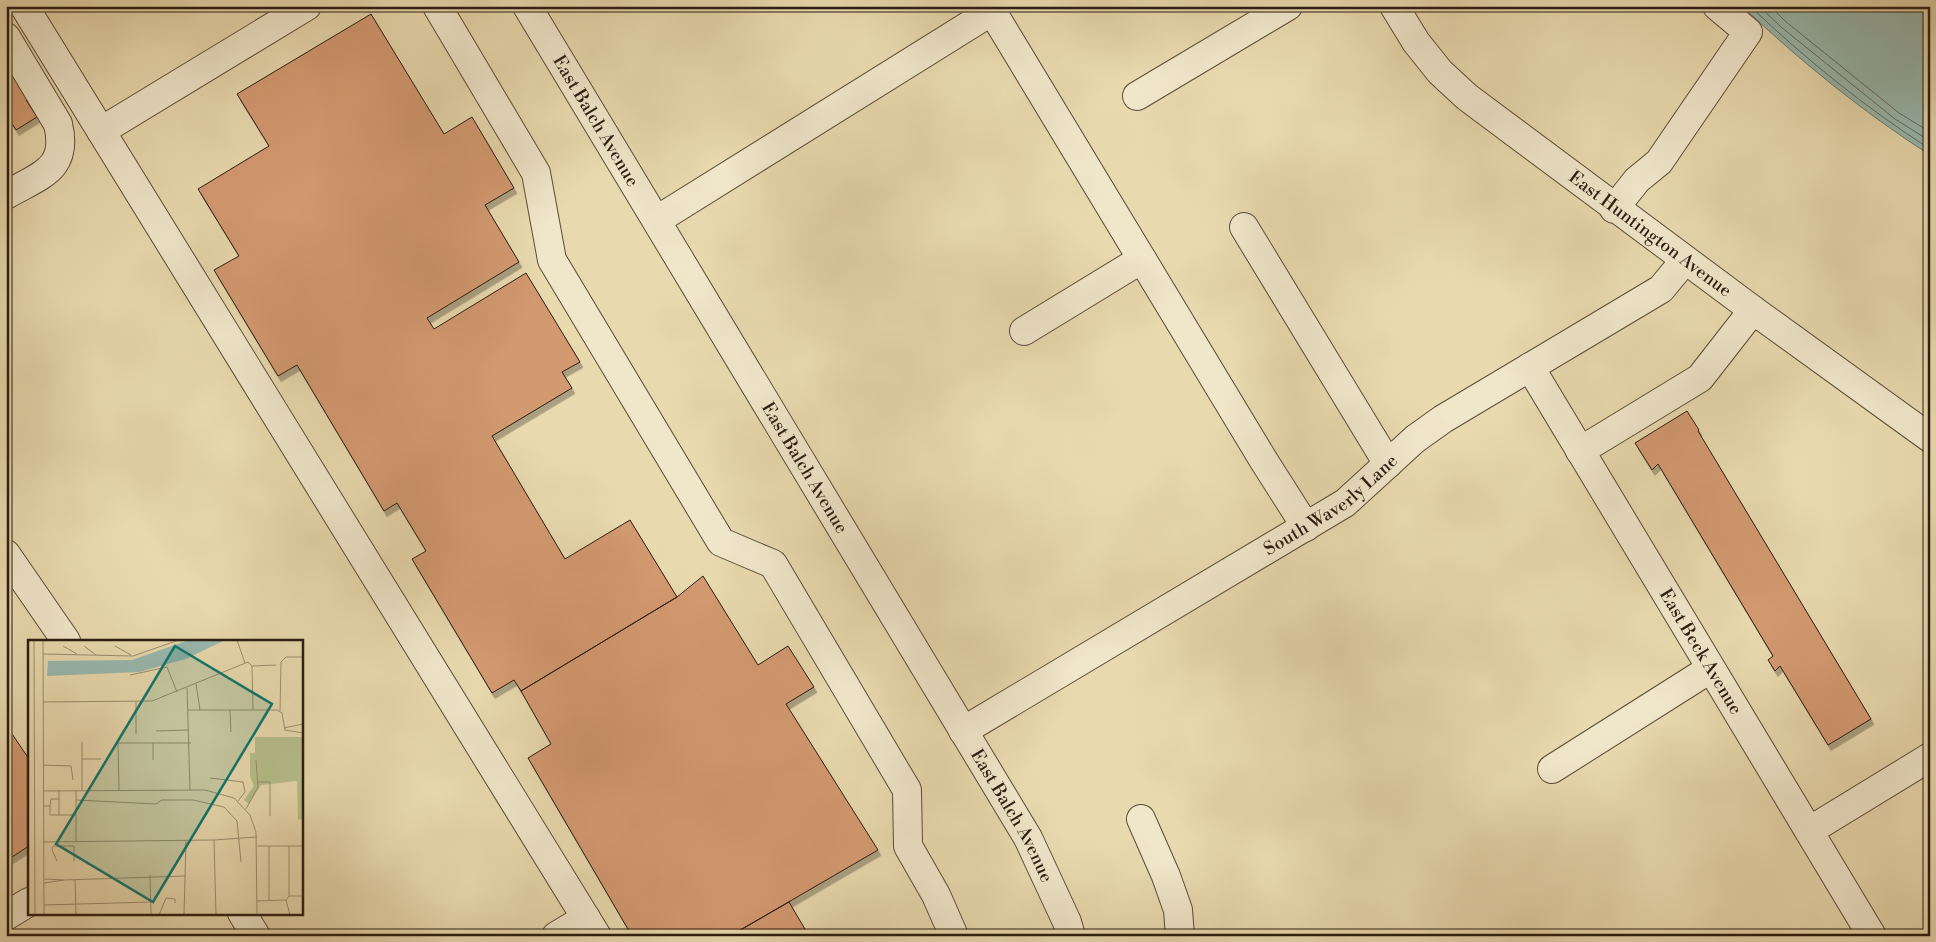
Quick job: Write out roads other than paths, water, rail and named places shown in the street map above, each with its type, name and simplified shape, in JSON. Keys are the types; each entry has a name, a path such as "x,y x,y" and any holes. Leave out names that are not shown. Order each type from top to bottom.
{"street":[{"path":"24,6 592,927 556,936"},
{"path":"437,6 536,173 552,260 721,542 772,564 906,790 908,846 936,895 954,936"},
{"name":"East Balch Avenue","path":"527,6 1028,838 1067,922 1071,936"},
{"path":"1137,96 1288,6"},
{"name":"East Huntington Avenue","path":"1394,6 1416,42 1440,72 1460,91 1614,209 1930,438"},
{"path":"1614,209 1638,180 1659,162 1748,32 1717,6"},
{"path":"101,131 297,9"},
{"path":"657,220 992,11 1306,528"},
{"path":"6,37 58,124 61,139 58,159 51,168 6,196"},
{"path":"1244,227 1388,464"},
{"path":"1024,331 1142,259"},
{"name":"South Waverly Lane","path":"963,731 1306,528 1344,503 1415,439 1443,419 1661,288 1685,260"},
{"path":"1580,451 1700,378 1752,310"},
{"name":"East Beck Avenue","path":"1530,367 1872,936"},
{"path":"6,554 65,640"},
{"path":"1552,769 1710,669"},
{"path":"1809,831 1930,757"},
{"path":"1141,819 1166,876 1178,910 1180,936"},
{"path":"6,916 28,903"},
{"path":"243,914 256,936"}],"water":[{"path":"1742,6 1930,6 1930,155 1905,139 1833,85"}]}
